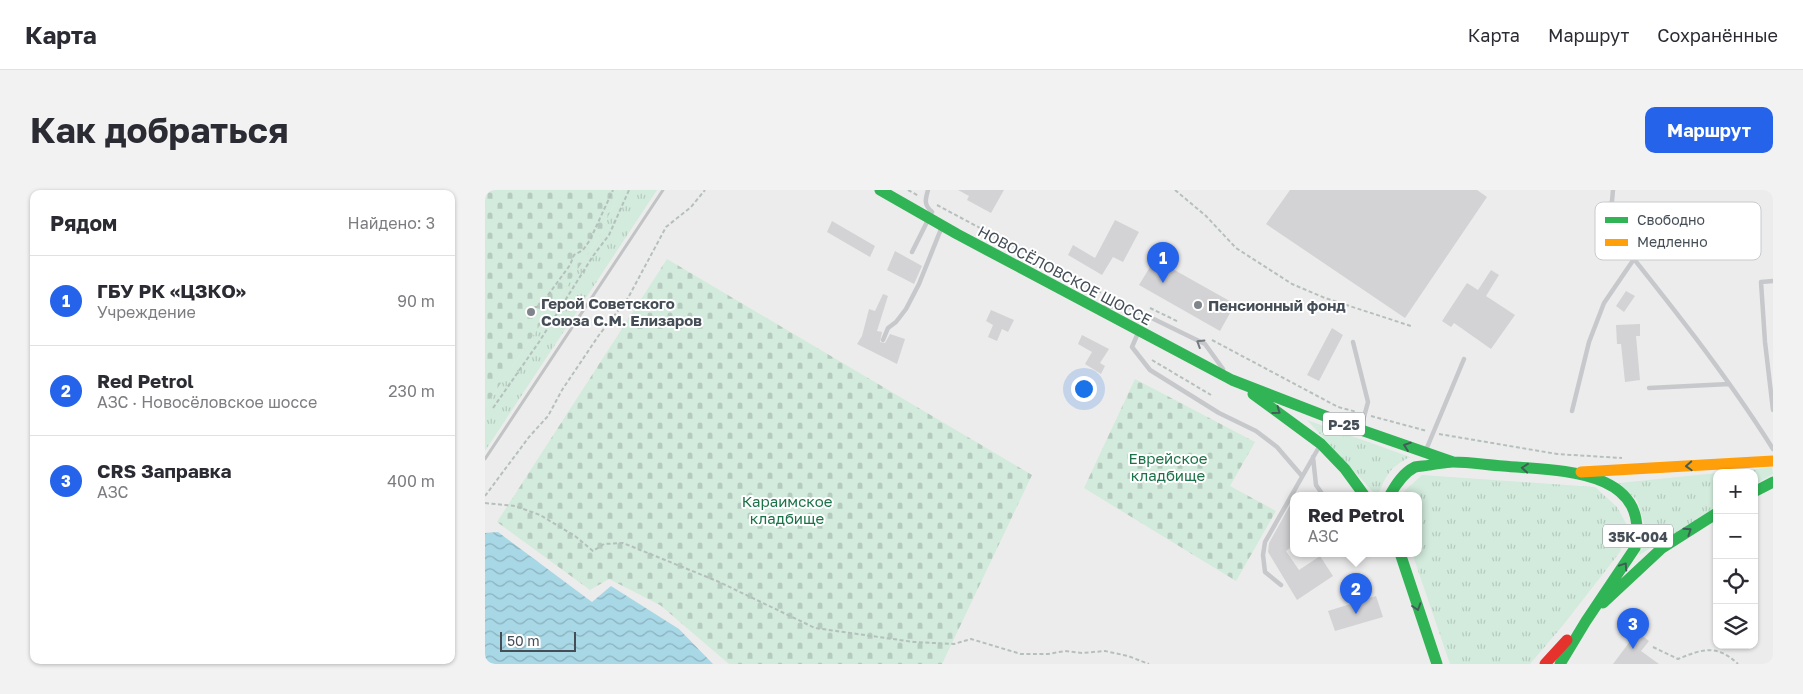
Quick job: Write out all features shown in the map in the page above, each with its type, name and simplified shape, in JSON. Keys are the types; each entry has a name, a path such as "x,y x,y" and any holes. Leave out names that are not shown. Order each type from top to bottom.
{"main road":[{"name":"НОВОСЁЛОВСКОЕ ШОССЕ","path":"880,190 942,226 1234,381 1361,430 1453,462"},
{"name":"НОВОСЁЛОВСКОЕ ШОССЕ","path":"1234,381 1321,444 1345,469 1362,492"},
{"path":"1574,472 1773,461"},
{"name":"35К-004","path":"1392,492 1396,483 1416,466 1453,462 1574,472 1599,479 1618,490 1629,501 1637,516 1638,534 1635,548 1586,621 1560,664"},
{"path":"1758,490 1773,482"},
{"path":"1586,621 1624,582 1662,548 1715,514"},
{"path":"1400,557 1429,644 1438,664"},
{"name":"35К-004","path":"1545,664 1586,621"}],"lane":[{"path":"928,190 925,199 927,208 950,225 957,234"},
{"path":"912,252 929,218"},
{"path":"883,340 888,328 896,322 906,309 919,284 942,226"},
{"path":"1572,411 1589,342 1604,303 1634,260"},
{"path":"1636,260 1748,409 1773,449"},
{"path":"1773,280 1761,282 1765,342 1773,410"},
{"path":"1093,307 1125,305 1205,344 1234,381"},
{"path":"1139,331 1132,347 1150,370 1219,413 1256,432 1277,447 1301,476"},
{"path":"1353,342 1368,402 1361,430"},
{"path":"1425,452 1464,359"},
{"path":"1649,388 1729,384"},
{"path":"1292,492 1321,444"},
{"path":"1313,457 1316,485 1321,492"},
{"path":"1281,585 1265,572 1263,555 1265,542 1290,496"}],"path":[{"path":"527,309 540,306 574,255 583,250 587,245 613,190"},
{"path":"493,408 539,342 593,256 609,235 629,190"},
{"path":"485,496 529,437 548,416 562,390 599,335 628,298 666,227 691,207 705,190"},
{"path":"908,190 1111,298"},
{"path":"1175,190 1206,216 1236,248 1292,284 1325,298 1411,326"},
{"path":"1146,307 1155,309 1185,325"},
{"path":"1210,339 1338,407 1449,437 1557,454 1625,458"},
{"path":"1148,358 1211,395"},
{"path":"485,503 515,506 540,515 575,536 593,551 604,544 623,543 717,580 815,628 914,642 954,644 971,639 1021,654 1105,651 1149,664"},
{"path":"1653,646 1678,659 1698,651 1715,650 1729,656 1738,664"}],"green space":[{"path":"485,190 620,190 598,239 485,407"},
{"path":"620,190 657,190 485,451 485,407 598,239"},
{"name":"Караимское кладбище","path":"667,259 1032,475 942,664 729,664 660,605 609,579 590,590 497,522"},
{"name":"Еврейское кладбище","path":"1135,379 1255,442 1230,486 1276,511 1236,581 1084,488"},
{"path":"1307,420 1410,457 1389,472 1379,492 1373,492"},
{"path":"1772,467 1773,474 1758,483 1758,469 1755,469"},
{"path":"1713,473 1713,510 1639,555 1645,527 1637,500 1619,483"},
{"path":"1422,475 1595,487 1617,507 1627,525 1620,552 1530,664 1450,664 1413,557 1422,557 1422,492 1403,492"}],"water":[{"path":"498,532 592,602 611,586 679,629 713,664 485,664 485,533"}],"building":[{"path":"958,190 1004,190 991,213 967,200 969,196"},
{"path":"1290,190 1477,190 1487,197 1405,318 1266,224"},
{"path":"1115,220 1139,232 1123,262 1113,257 1102,275 1068,255 1073,245 1095,258"},
{"path":"832,221 875,246 870,257 827,232"},
{"path":"895,251 922,266 914,284 887,270"},
{"path":"1162,263 1235,304 1220,331 1139,285 1150,267 1157,271"},
{"path":"1491,270 1499,275 1486,296 1515,315 1491,349 1454,323 1451,327 1442,321 1467,283 1478,290"},
{"path":"1626,291 1635,296 1624,312 1616,306"},
{"path":"883,294 888,296 877,331 882,332 880,342 885,343 890,334 905,339 897,364 857,344 862,336 869,309 875,311"},
{"path":"991,310 1014,320 1008,332 1002,329 997,341 988,337 993,325 986,321"},
{"path":"1640,324 1640,336 1636,336 1640,380 1625,382 1621,344 1617,344 1616,325"},
{"path":"1332,328 1343,335 1319,381 1307,375"},
{"path":"1082,335 1109,349 1100,363 1105,366 1101,374 1085,364 1092,352 1078,344"},
{"path":"1290,505 1290,548 1286,551 1299,570 1321,557 1333,576 1297,600 1268,552 1269,543"},
{"path":"1376,596 1383,617 1335,631 1328,611"},
{"path":"1637,632 1649,641 1641,651 1659,664 1613,664"}],"railway":[{"path":"485,459 663,190"}],"traffic: fast":[{"path":"880,190 957,234 1232,380 1361,430 1453,462"},
{"path":"1253,394 1321,444 1345,469 1362,492"},
{"path":"1392,492 1403,476 1415,467 1459,462 1548,470 1595,478 1615,488 1629,502 1636,521 1635,548 1586,621 1560,664"},
{"path":"1758,490 1773,482"},
{"path":"1603,603 1662,548 1715,514"},
{"path":"1401,557 1437,664"}],"traffic: slow":[{"path":"1581,472 1773,461"}],"traffic: jam":[{"path":"1545,664 1567,640"}],"place":[{"name":"ГБУ РК «ЦЗКО»","path":"1163,283"},
{"name":"Пенсионный фонд","path":"1198,305"},
{"name":"Герой Советского Союза С.М. Елизаров","path":"531,312"},
{"name":"Red Petrol","path":"1356,614"},
{"name":"CRS Заправка","path":"1633,649"}]}
